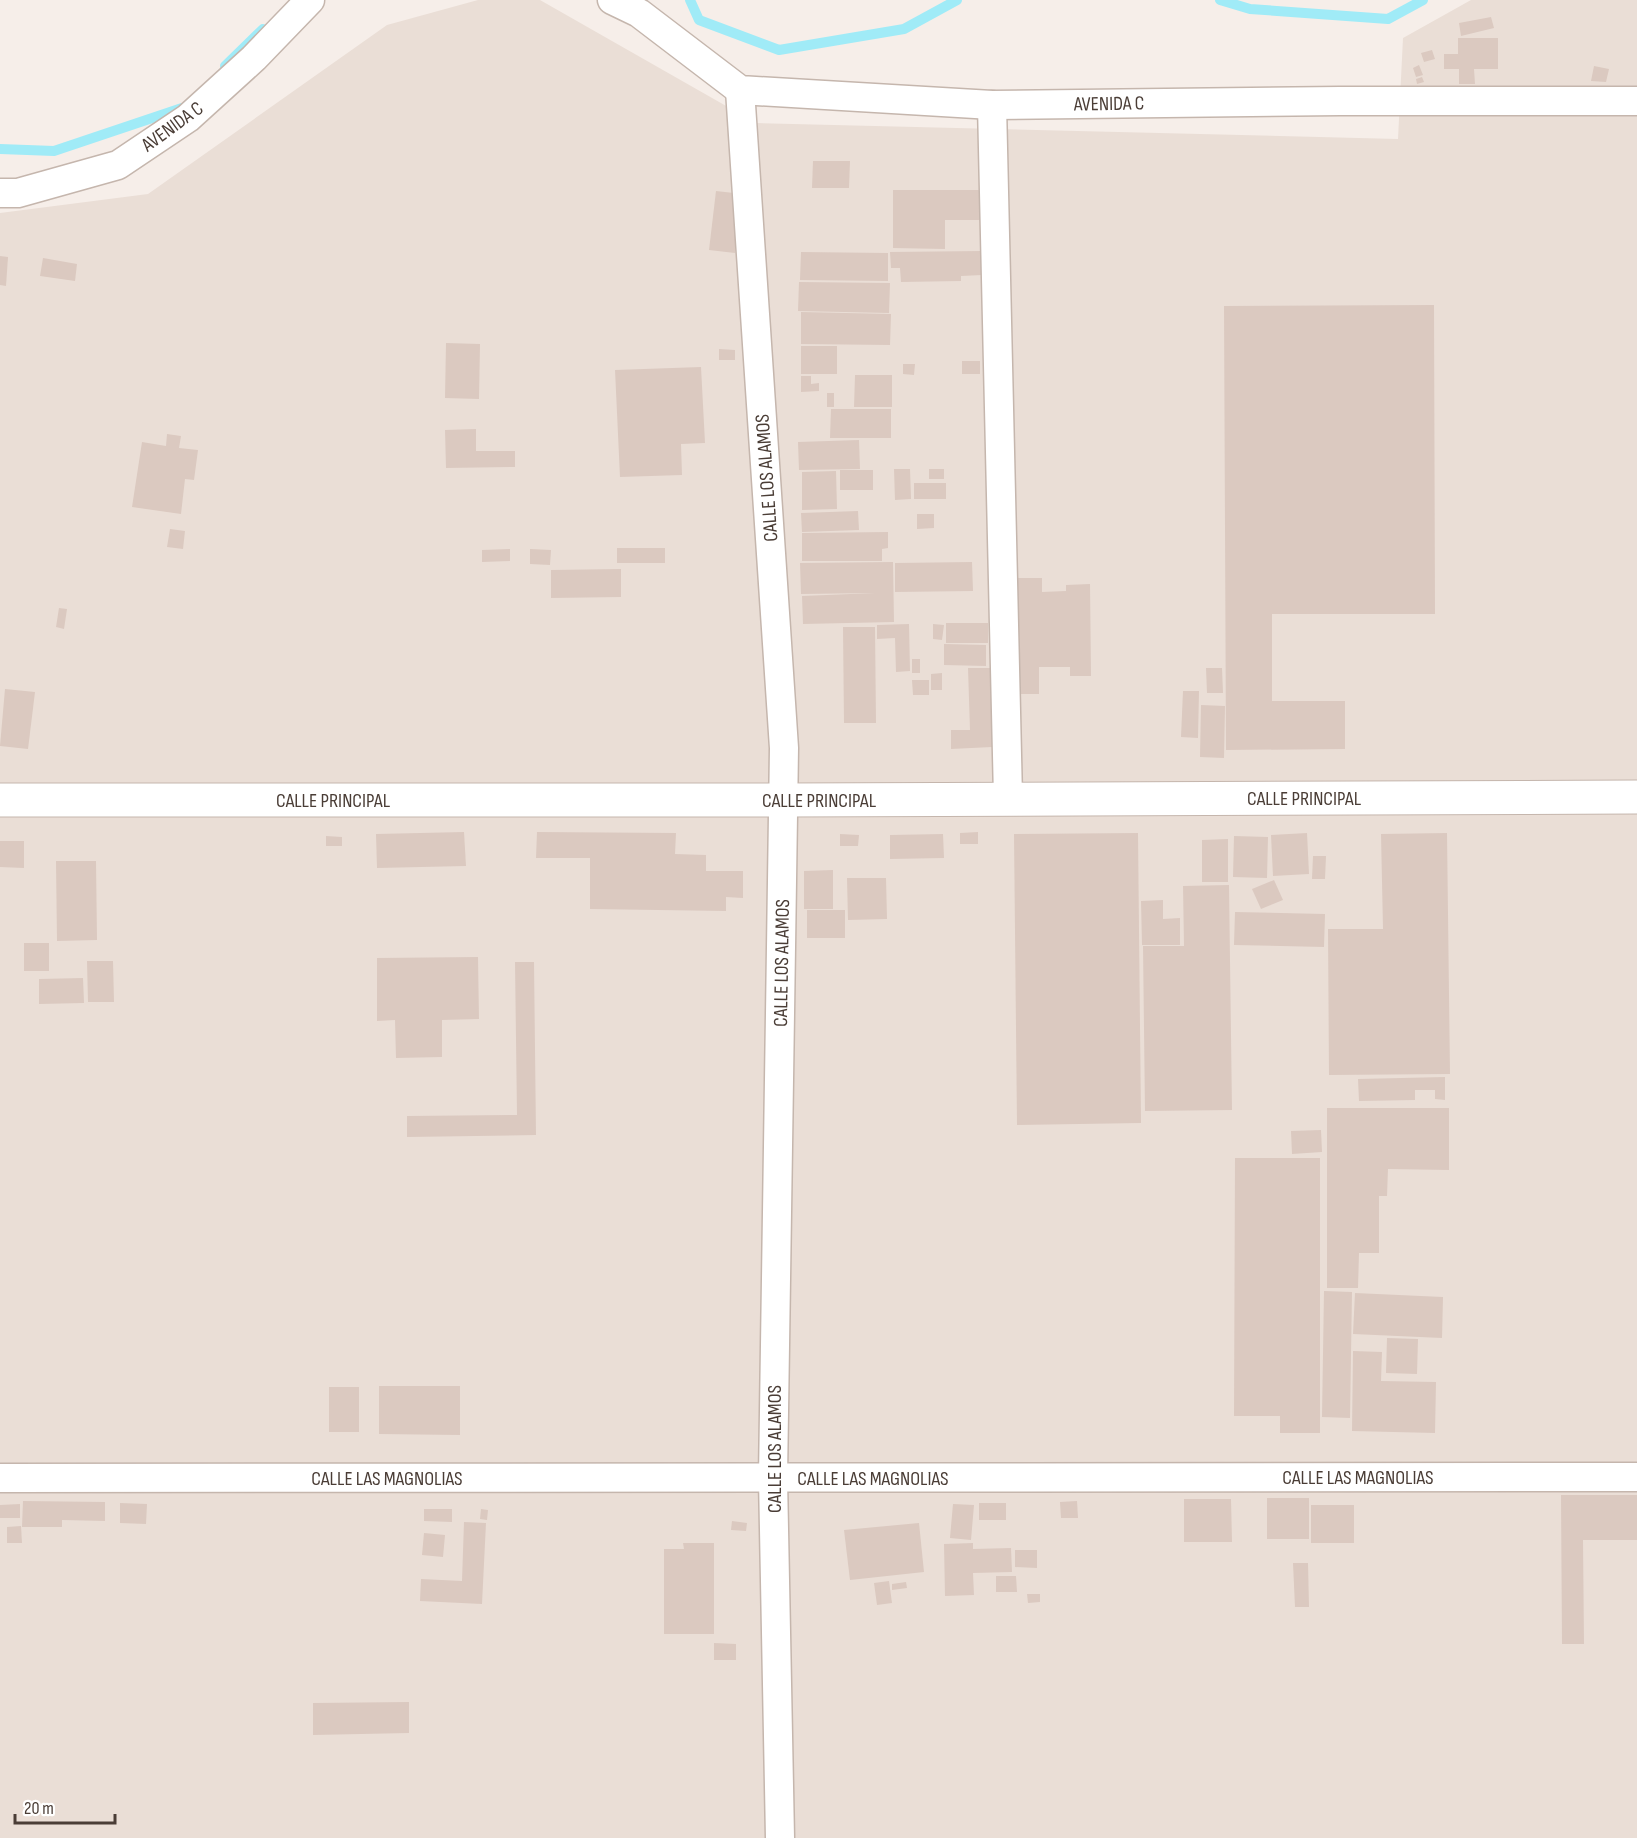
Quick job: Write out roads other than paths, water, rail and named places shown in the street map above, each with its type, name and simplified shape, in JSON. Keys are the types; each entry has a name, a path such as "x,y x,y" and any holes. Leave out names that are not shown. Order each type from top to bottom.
{"street":[{"name":"AVENIDA C","path":"0,193 18,193 118,165 188,118 254,58 310,0"},
{"path":"612,0 639,13 740,90"},
{"name":"AVENIDA C","path":"740,90 992,105 1340,101 1637,101"},
{"name":"CALLE LOS ALAMOS","path":"740,90 784,747 773,1478 780,1838"},
{"path":"992,105 1008,798"},
{"name":"CALLE PRINCIPAL","path":"0,800 1637,797"},
{"name":"CALLE LAS MAGNOLIAS","path":"0,1478 1637,1477"}],"waterway":[{"path":"690,0 699,20 779,50 904,29 957,0"},
{"path":"1220,0 1250,9 1388,19 1423,0"},
{"path":"225,66 263,29"},
{"path":"0,149 54,151 182,108"}]}
